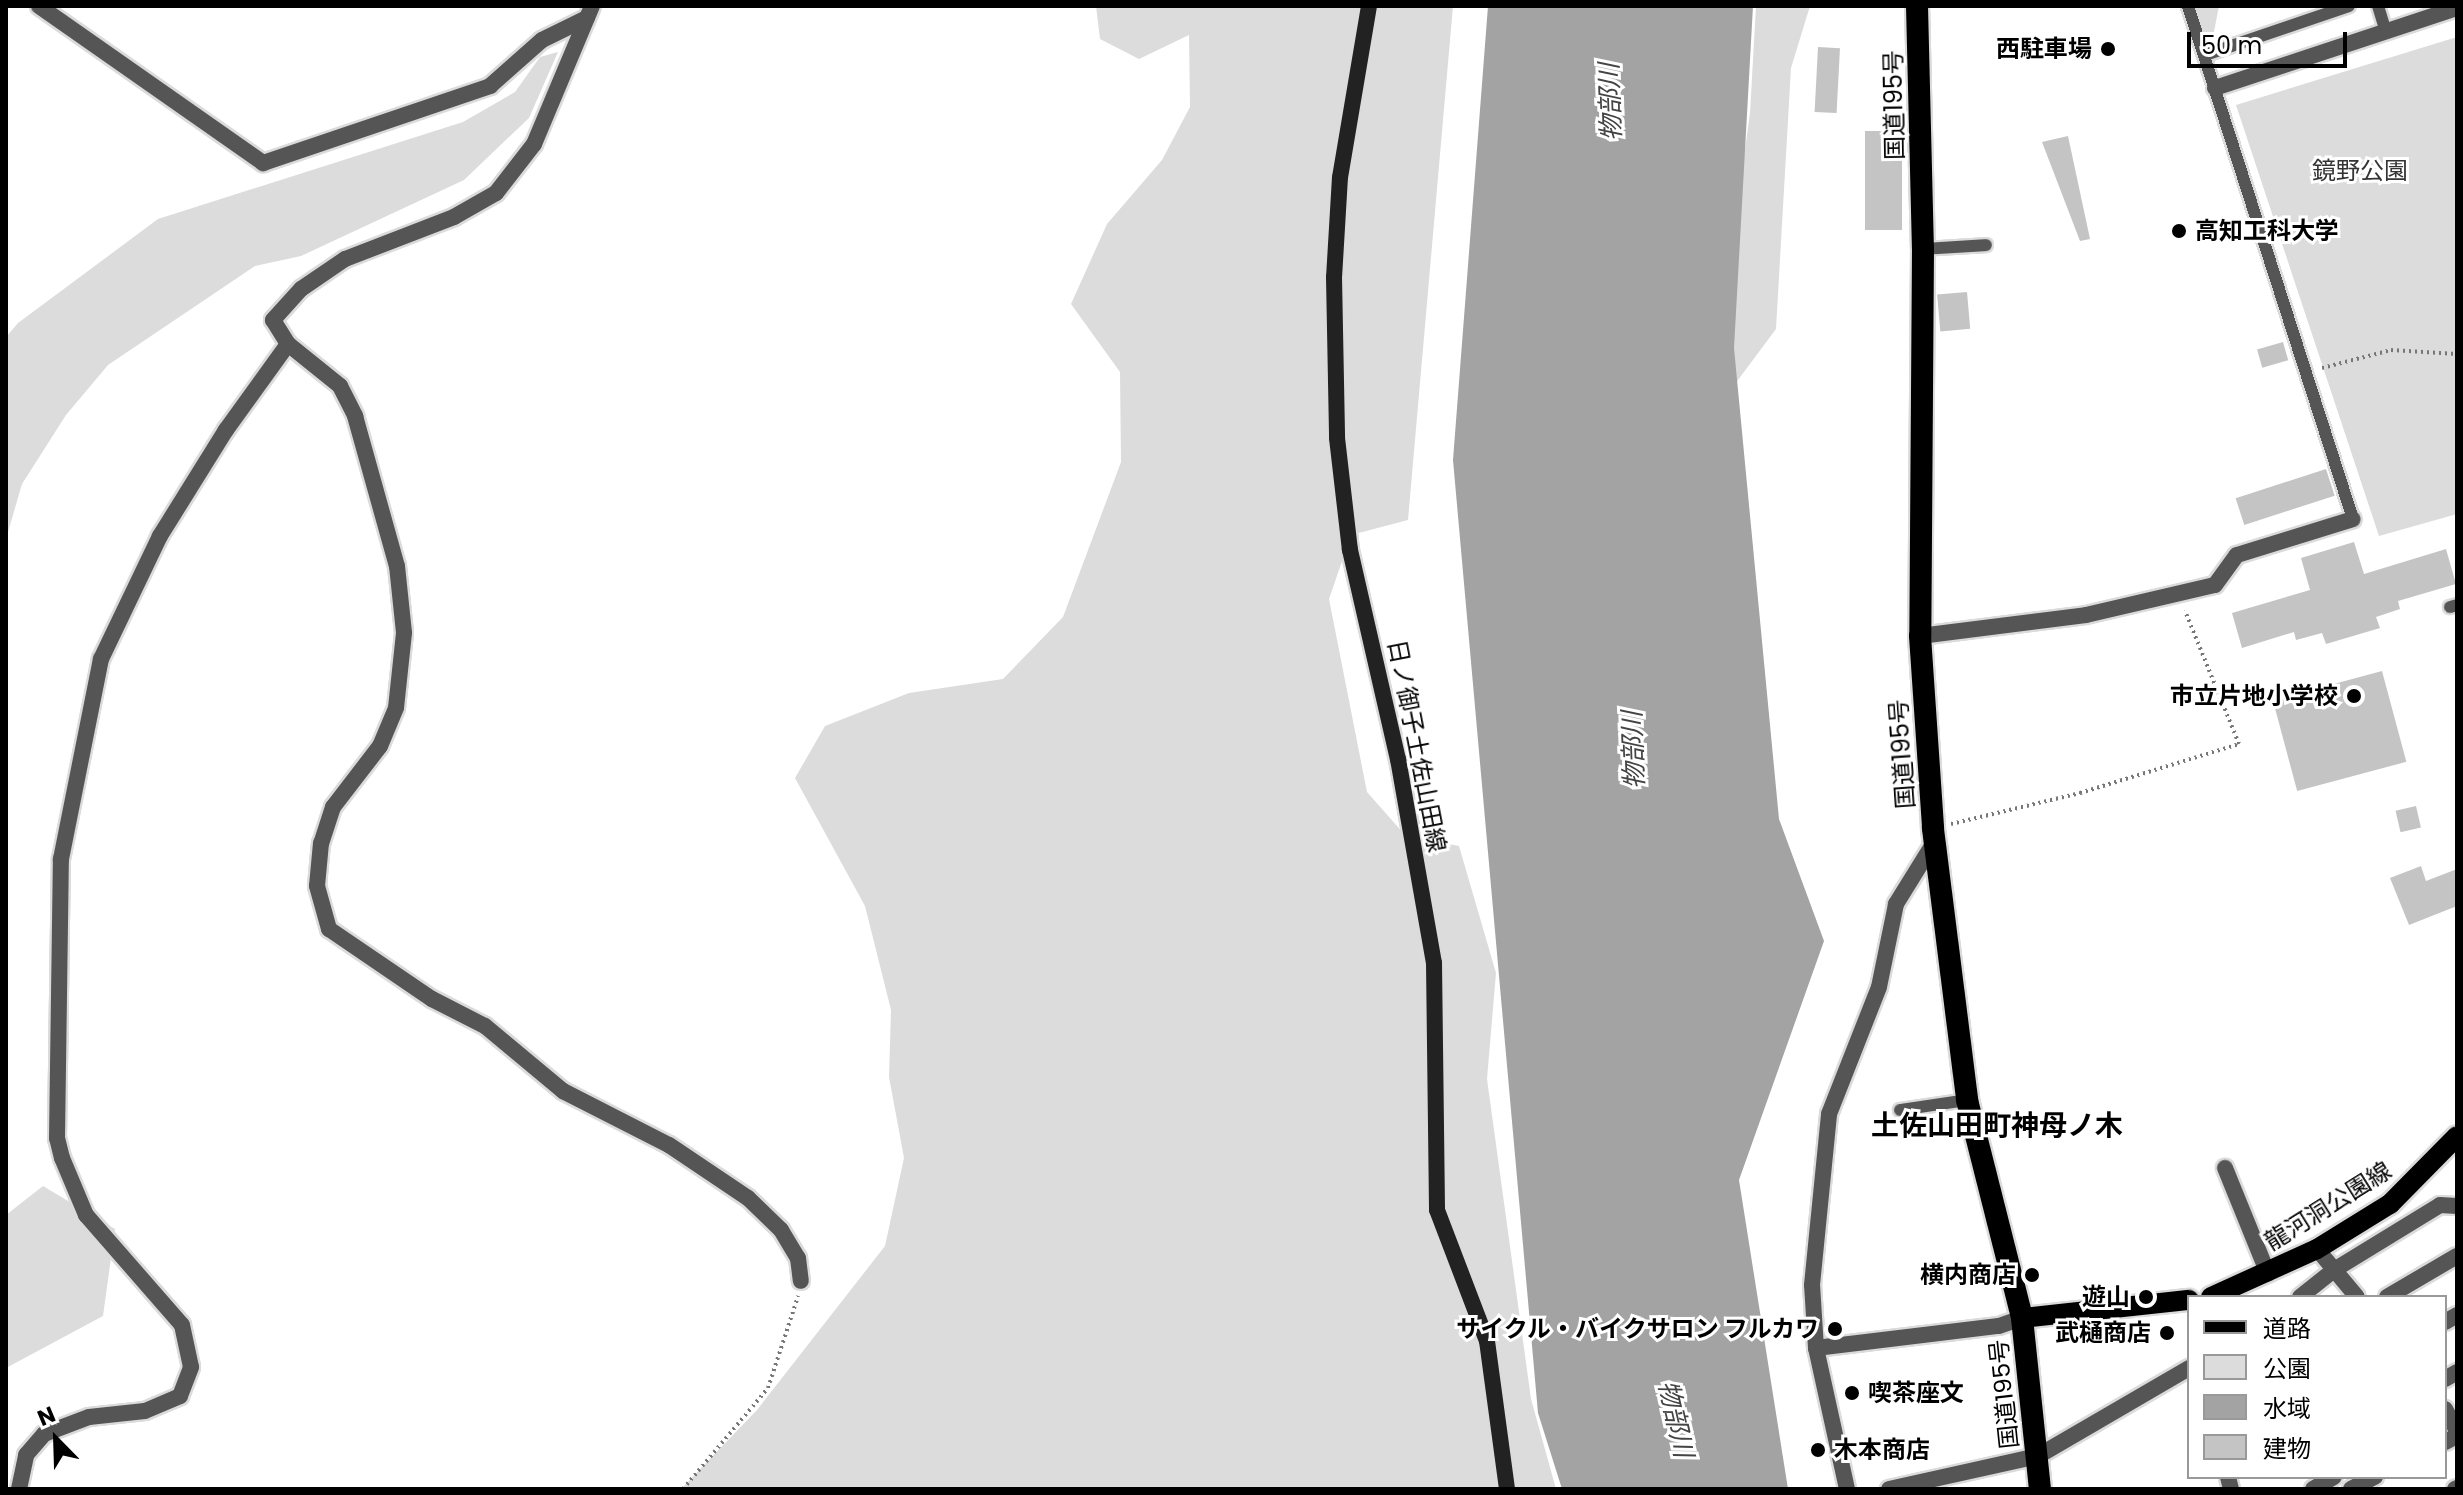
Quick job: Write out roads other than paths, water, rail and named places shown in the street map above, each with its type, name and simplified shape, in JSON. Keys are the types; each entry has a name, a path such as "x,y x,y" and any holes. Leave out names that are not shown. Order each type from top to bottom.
{"highway":[{"name":"国道195号","path":"1917,6 1923,249 1920,636 1934,835 1967,1100 2022,1318 2040,1489"}],"main road":[{"name":"日ノ御子土佐山田線","path":"1369,6 1340,177 1334,277 1337,438 1350,550 1398,759 1434,963 1437,1210 1487,1341 1507,1489"},
{"name":"龍河洞公園線","path":"2241,1293 2268,1274 2317,1249 2390,1204 2457,1136"},
{"path":"2022,1318 2187,1300"}],"street":[{"path":"39,6 263,163 490,86 542,40 590,12"},
{"path":"2215,88 2457,8"},
{"path":"590,12 534,144 496,193 454,217 345,259 301,289 273,320 288,344 340,386 355,416 397,566 404,633 396,708 380,746 333,807 321,843 317,886 329,929 432,999 485,1026 563,1091 669,1145 748,1198 781,1230 798,1258 801,1281"},
{"path":"19,1489 26,1455 44,1434 89,1417 145,1411 180,1396 191,1367 182,1325 86,1215 62,1158 57,1138 61,859 101,659 160,536 226,430 288,344"},
{"path":"1920,636 2086,615 2179,595 2215,585 2237,555 2353,519"},
{"path":"1847,1489 1816,1348 1812,1285 1829,1114 1879,987 1896,904 1934,835"},
{"path":"2225,1168 2268,1274"},
{"path":"2303,1295 2334,1270 2440,1205 2457,1206"},
{"path":"2317,1249 2355,1295"},
{"path":"2390,1295 2457,1256"},
{"path":"1816,1348 1999,1326 2022,1318"},
{"path":"1889,1489 2038,1456 2187,1369"},
{"path":"2447,1413 2457,1433"},
{"path":"2351,1489 2371,1479"},
{"path":"2313,1489 2331,1481"}],"lane":[{"path":"2188,6 2353,519"},
{"path":"2205,55 2349,6"},
{"path":"2378,6 2386,32"},
{"path":"1923,249 1986,245"},
{"path":"1900,1110 1967,1100"}],"water":[{"name":"物部川","path":"1488,6 1753,6 1734,348 1779,819 1824,941 1739,1180 1788,1489 1562,1489 1538,1413 1453,460"}],"place":[{"name":"西駐車場","path":"2108,49"},
{"name":"高知工科大学","path":"2179,231"},
{"name":"市立片地小学校","path":"2354,696"},
{"name":"横内商店","path":"2032,1275"},
{"name":"遊山","path":"2146,1297"},
{"name":"サイクル・バイクサロン フルカワ","path":"1835,1329"},
{"name":"武樋商店","path":"2167,1333"},
{"name":"喫茶座文","path":"1852,1393"},
{"name":"木本商店","path":"1818,1450"}],"district":[{"name":"土佐山田町神母ノ木","path":"1997,1126"}],"park label":[{"name":"鏡野公園","path":"2360,171"}]}
